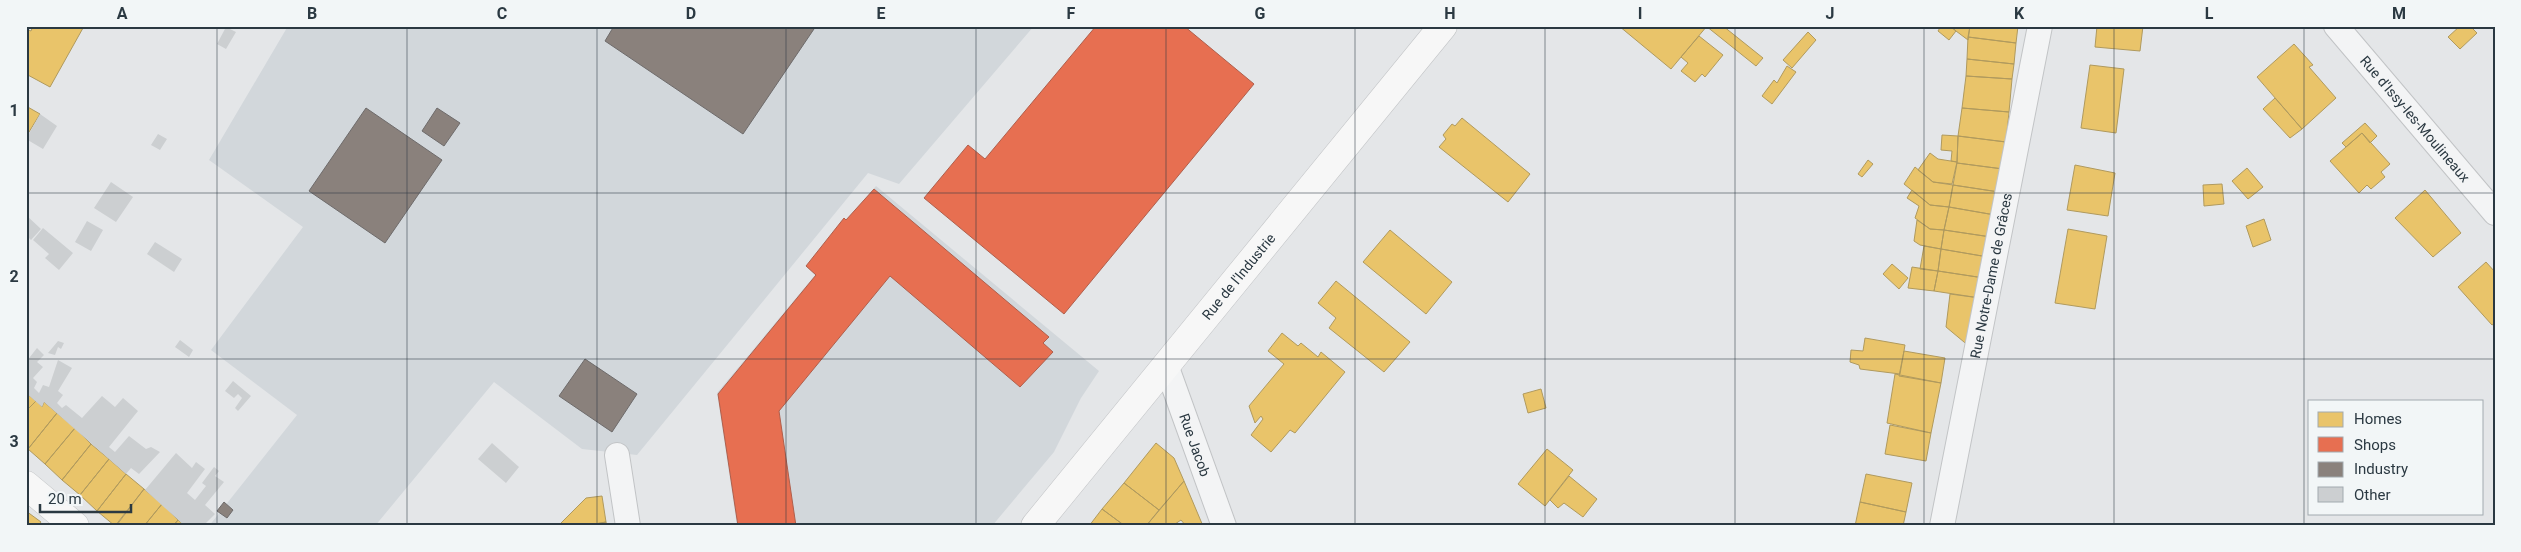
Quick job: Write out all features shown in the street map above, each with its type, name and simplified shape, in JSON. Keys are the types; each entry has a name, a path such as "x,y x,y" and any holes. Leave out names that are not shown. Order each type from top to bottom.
{"main road":[{"name":"Rue de l'Industrie","path":"1034,526 1443,26"},
{"path":"26,485 75,526"}],"street":[{"name":"Rue Notre-Dame de Grâces","path":"1942,526 2040,26"},
{"name":"Rue d'Issy-les-Moulineaux","path":"2336,26 2495,213"},
{"name":"Rue Jacob","path":"1166,365 1224,526"},
{"path":"617,455 628,526"}],"shaded area":[{"path":"288,26 1034,26 899,184 868,173 637,455 582,449 494,382 375,526 209,526 297,415 211,350 303,227 209,160"},
{"path":"876,186 1099,371 1081,398 1054,452 992,526 737,526 717,393 815,275 807,267"}],"building: Homes":[{"path":"33,26 83,28 50,87 26,74 26,29 31,31"},
{"path":"1619,26 1707,26 1671,69"},
{"path":"1706,26 1723,26 1763,58 1756,66"},
{"path":"1941,26 1950,26 1956,31 1949,40 1938,31"},
{"path":"1950,26 1970,26 1968,40 1956,31"},
{"path":"1970,26 2018,26 2016,43 1968,37"},
{"path":"2097,26 2143,26 2140,51 2095,47"},
{"path":"2460,26 2470,26 2477,33 2460,49 2448,37"},
{"path":"1808,32 1816,40 1792,68 1783,60"},
{"path":"1699,36 1723,55 1705,77 1702,74 1695,82 1681,71 1688,63 1681,57"},
{"path":"1968,37 2016,43 2014,64 1967,59"},
{"path":"2294,44 2313,65 2309,67 2336,98 2302,129 2257,77"},
{"path":"1967,59 2014,64 2012,79 1966,76"},
{"path":"2090,65 2124,69 2116,133 2081,128"},
{"path":"1787,66 1796,72 1772,104 1762,96 1774,80 1777,83"},
{"path":"1966,76 2012,79 2009,112 1962,108"},
{"path":"2275,98 2302,129 2290,138 2263,109"},
{"path":"26,106 40,114 26,137"},
{"path":"1962,108 2009,112 2006,142 1958,136"},
{"path":"1462,118 1530,174 1508,202 1439,147 1446,139 1443,135 1452,124 1455,126"},
{"path":"2365,123 2377,136 2370,143 2362,133 2346,147 2342,143"},
{"path":"2362,133 2390,164 2381,172 2385,177 2371,189 2367,185 2359,193 2330,161"},
{"path":"1942,135 1958,136 1957,162 1951,161 1952,151 1941,150"},
{"path":"1958,136 2006,142 2003,169 1957,163"},
{"path":"1930,153 1938,159 1957,162 1952,184 1933,182 1918,170"},
{"path":"1868,160 1873,164 1862,177 1858,174"},
{"path":"1957,163 2003,169 1999,192 1953,185"},
{"path":"2075,165 2115,173 2108,216 2067,210"},
{"path":"1915,167 1933,182 1953,185 1949,207 1930,205 1904,184"},
{"path":"2247,168 2263,187 2248,199 2232,181"},
{"path":"2222,184 2224,204 2204,206 2203,185"},
{"path":"1953,185 1999,192 1995,215 1949,207"},
{"path":"1912,190 1930,205 1949,207 1944,230 1930,229 1915,218 1919,206 1907,198"},
{"path":"2425,190 2461,233 2433,257 2395,218"},
{"path":"1949,207 1995,215 1991,237 1944,230"},
{"path":"2264,219 2271,240 2253,247 2246,226"},
{"path":"1917,220 1930,229 1944,230 1941,249 1920,245 1914,241"},
{"path":"2068,229 2107,236 2095,309 2055,303"},
{"path":"1390,230 1452,282 1426,314 1363,262"},
{"path":"1944,230 1991,237 1988,257 1941,249"},
{"path":"1924,246 1941,249 1938,271 1920,269"},
{"path":"1941,249 1988,257 1984,278 1938,271"},
{"path":"2486,262 2495,272 2495,323 2492,325 2458,287"},
{"path":"1892,264 1908,278 1899,289 1883,274"},
{"path":"1912,267 1938,271 1934,291 1908,288"},
{"path":"1938,271 1984,278 1980,298 1934,291"},
{"path":"1336,281 1410,342 1384,372 1329,328 1336,318 1318,303"},
{"path":"1950,294 1980,298 1970,347 1946,327"},
{"path":"1282,333 1298,346 1301,343 1318,357 1321,352 1345,372 1295,433 1290,430 1271,452 1251,435 1263,419 1261,416 1255,423 1249,406 1284,364 1268,351"},
{"path":"1865,338 1905,345 1900,374 1860,369 1859,365 1850,362 1851,350 1863,351"},
{"path":"1904,351 1945,358 1941,383 1899,376"},
{"path":"1895,374 1941,383 1931,433 1887,423"},
{"path":"1541,389 1546,408 1528,413 1523,394"},
{"path":"26,393 36,401 26,411"},
{"path":"36,401 42,407 44,402 57,413 28,449 26,411"},
{"path":"57,413 75,428 45,464 28,449"},
{"path":"1890,425 1931,433 1926,461 1885,454"},
{"path":"75,428 91,444 62,480 45,464"},
{"path":"1156,443 1174,458 1184,481 1159,510 1124,483"},
{"path":"91,444 109,459 80,495 62,480"},
{"path":"1547,449 1573,470 1545,506 1518,484"},
{"path":"109,459 126,474 97,511 80,495"},
{"path":"126,474 144,489 115,526 97,511"},
{"path":"1866,474 1912,483 1906,512 1860,502"},
{"path":"1569,476 1597,499 1583,517 1564,503 1558,508 1550,500"},
{"path":"1184,481 1203,526 1186,526 1181,520 1172,526 1146,526"},
{"path":"1124,483 1159,510 1146,526 1125,526 1102,509"},
{"path":"144,489 162,504 144,526 116,526"},
{"path":"602,496 606,522 584,526 558,526 586,498"},
{"path":"1860,502 1906,512 1903,526 1855,526"},
{"path":"162,504 178,520 173,526 144,526"},
{"path":"1102,509 1125,526 1089,526"},
{"path":"26,511 41,522 38,526 26,526"},
{"path":"178,520 185,526 173,526"},
{"path":"606,522 607,526 584,526"}],"building: Shops":[{"path":"1096,26 1184,26 1254,84 1064,314 924,198 968,145 985,159"},
{"path":"874,189 1049,337 1043,343 1053,352 1020,387 890,276 779,411 796,526 738,526 718,394 816,275 806,266 844,218 846,220"}],"building: Industry":[{"path":"614,26 816,26 743,134 605,41"},
{"path":"366,108 442,160 385,243 309,191"},
{"path":"437,108 460,123 444,146 422,131"},
{"path":"585,359 637,394 612,432 559,396"},
{"path":"224,502 233,510 227,518 217,511"}],"building: Other":[{"path":"226,27 236,32 226,49 217,44"},
{"path":"40,114 57,126 43,149 26,139"},
{"path":"158,134 167,139 160,150 151,145"},
{"path":"111,182 133,197 116,222 94,208"},
{"path":"26,215 41,229 31,240 26,235"},
{"path":"87,221 103,230 91,251 75,242"},
{"path":"43,228 73,253 59,270 45,258 49,254 33,240"},
{"path":"155,242 182,259 174,272 147,254"},
{"path":"180,340 193,350 189,357 175,347"},
{"path":"58,341 64,343 61,349 58,347 55,355 48,353"},
{"path":"37,348 44,355 37,362 43,367 33,378 37,382 34,388 39,393 43,385 49,387 58,360 72,368 58,391 63,395 57,403 62,408 66,405 82,418 102,396 115,407 123,398 138,411 109,447 115,452 129,436 146,449 151,447 160,452 139,474 131,468 126,474 44,402 42,407 26,393 26,362"},
{"path":"233,381 251,396 238,411 235,408 242,398 238,394 234,398 225,391"},
{"path":"492,443 519,467 506,483 478,459"},
{"path":"176,453 192,468 196,462 205,469 187,493 195,500 206,486 202,483 214,467 219,471 215,476 224,482 205,505 215,514 203,526 185,526 145,490"}]}
